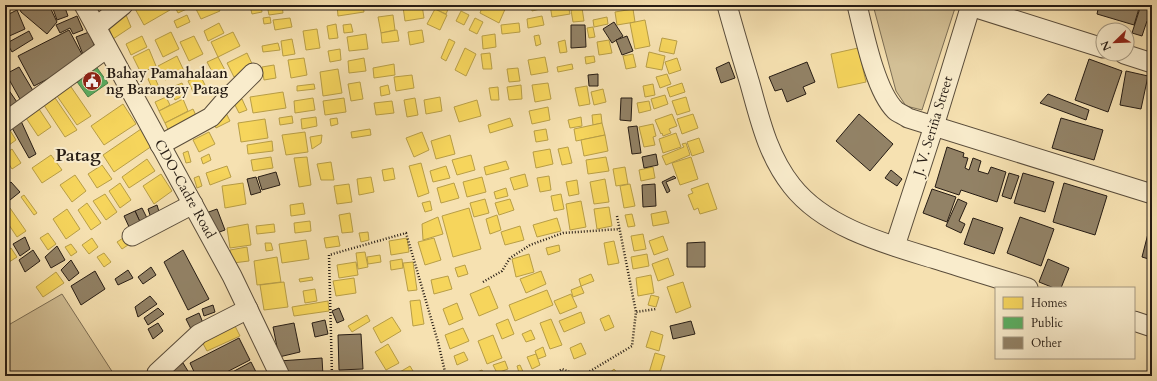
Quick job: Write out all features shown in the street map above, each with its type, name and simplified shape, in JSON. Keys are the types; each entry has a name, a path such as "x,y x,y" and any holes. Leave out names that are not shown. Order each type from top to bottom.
{"street":[{"name":"CDO-Cadre Road","path":"84,5 232,276 280,376"},
{"path":"96,27 123,5"},
{"path":"727,5 766,141 779,166 792,186 805,201 826,217 848,228 895,246 1025,287"},
{"path":"857,5 879,86 895,110 908,118 1152,194"},
{"path":"971,6 1095,45"},
{"name":"J. V. Seriña Street","path":"895,246 971,6"},
{"path":"5,122 107,48"},
{"path":"1135,58 1152,63"},
{"path":"160,145 211,117 253,73"},
{"path":"132,236 193,204"},
{"path":"157,373 199,334 248,309"},
{"path":"1135,321 1152,327"}],"path":[{"path":"553,376 562,369 580,376 632,346 636,312 617,216"},
{"path":"483,282 502,271 510,258 530,245 563,233 620,229"},
{"path":"332,376 328,254 406,233 438,342 446,376"},
{"path":"636,312 656,309"}],"shaded area":[{"path":"873,5 956,5 922,110 906,106 896,91"},
{"path":"62,294 115,376 5,376 5,327"}],"building: Homes":[{"path":"5,5 15,5 16,7 5,13"},
{"path":"133,5 167,5 170,10 144,25"},
{"path":"174,5 187,5 189,8 178,13"},
{"path":"194,5 217,5 220,11 201,19"},
{"path":"261,5 262,12 252,14 250,6"},
{"path":"267,5 282,5 283,13 269,15"},
{"path":"337,5 363,5 364,12 338,16"},
{"path":"373,5 390,5 390,7 374,9"},
{"path":"422,5 424,18 405,21 403,7"},
{"path":"436,5 450,5 446,14 435,9"},
{"path":"483,5 501,5 506,7 499,23 480,13"},
{"path":"531,5 544,5 544,8 532,11"},
{"path":"550,5 568,5 570,14 552,17"},
{"path":"582,8 584,21 573,22 571,10"},
{"path":"435,9 447,15 440,30 427,24"},
{"path":"633,9 635,22 617,25 615,12"},
{"path":"124,10 131,27 113,39 109,28"},
{"path":"461,11 469,15 464,25 456,21"},
{"path":"187,15 190,22 177,28 174,21"},
{"path":"393,15 395,30 381,33 378,17"},
{"path":"542,16 544,25 528,28 527,19"},
{"path":"270,17 271,23 264,24 263,18"},
{"path":"607,17 608,24 594,27 593,20"},
{"path":"290,18 292,27 275,30 273,20"},
{"path":"475,18 483,22 477,34 469,30"},
{"path":"645,20 650,46 635,49 630,23"},
{"path":"219,23 224,33 208,41 204,31"},
{"path":"519,23 520,32 502,34 501,25"},
{"path":"336,24 338,38 329,39 327,26"},
{"path":"351,24 353,32 344,33 343,25"},
{"path":"593,27 595,37 589,38 587,28"},
{"path":"317,29 320,48 306,50 303,31"},
{"path":"397,30 399,41 382,43 381,33"},
{"path":"422,30 424,42 410,45 408,32"},
{"path":"171,32 179,49 163,57 155,40"},
{"path":"233,32 240,46 218,57 211,42"},
{"path":"366,34 368,49 349,51 347,37"},
{"path":"495,34 496,47 483,49 482,36"},
{"path":"539,35 541,44 536,46 534,36"},
{"path":"142,36 147,47 131,55 126,44"},
{"path":"194,36 203,54 189,61 180,42"},
{"path":"662,38 677,41 674,54 659,51"},
{"path":"292,39 295,54 283,56 281,41"},
{"path":"449,39 455,42 446,61 441,58"},
{"path":"565,40 567,52 560,53 558,42"},
{"path":"609,40 612,53 599,55 597,42"},
{"path":"278,43 280,50 263,52 262,46"},
{"path":"465,48 476,54 466,76 455,70"},
{"path":"858,48 866,82 838,88 831,54"},
{"path":"149,49 156,66 141,73 133,57"},
{"path":"340,49 341,60 330,62 328,51"},
{"path":"649,52 665,56 662,70 646,67"},
{"path":"247,53 254,68 234,77 227,63"},
{"path":"490,53 492,69 483,69 481,54"},
{"path":"633,54 636,67 626,69 623,56"},
{"path":"177,56 184,71 165,80 158,66"},
{"path":"594,56 595,62 586,64 585,57"},
{"path":"218,57 226,72 215,77 207,62"},
{"path":"545,57 548,72 531,75 528,60"},
{"path":"304,58 307,75 291,78 288,60"},
{"path":"364,58 366,71 349,73 348,61"},
{"path":"677,58 681,70 669,74 665,62"},
{"path":"394,64 395,75 374,78 373,68"},
{"path":"572,64 573,69 558,72 557,67"},
{"path":"274,65 276,78 264,80 262,67"},
{"path":"518,68 520,81 509,82 507,69"},
{"path":"338,69 342,93 323,96 320,72"},
{"path":"667,74 671,84 660,88 656,77"},
{"path":"200,75 207,89 194,94 188,81"},
{"path":"412,75 414,88 396,91 394,77"},
{"path":"154,76 159,87 153,90 148,79"},
{"path":"360,82 363,99 351,101 348,84"},
{"path":"182,83 187,94 175,100 170,88"},
{"path":"548,83 551,99 535,102 532,85"},
{"path":"682,83 685,92 670,97 667,88"},
{"path":"69,84 91,116 77,125 55,93"},
{"path":"314,84 315,89 297,91 297,86"},
{"path":"653,84 655,95 645,97 643,86"},
{"path":"388,85 390,94 381,96 380,87"},
{"path":"521,85 522,99 509,100 507,87"},
{"path":"587,86 590,104 579,106 575,88"},
{"path":"498,87 499,100 491,100 489,88"},
{"path":"603,89 606,102 594,105 591,92"},
{"path":"51,92 77,130 65,137 40,99"},
{"path":"283,92 286,108 253,113 250,97"},
{"path":"665,95 668,104 654,109 651,99"},
{"path":"166,97 170,105 159,111 155,102"},
{"path":"440,97 442,111 426,114 424,100"},
{"path":"686,97 690,111 677,115 672,101"},
{"path":"313,98 315,110 295,113 294,101"},
{"path":"344,98 346,112 325,115 323,101"},
{"path":"415,98 418,115 407,117 404,100"},
{"path":"183,99 188,111 165,123 159,111"},
{"path":"242,99 247,110 239,113 234,103"},
{"path":"477,100 481,116 459,122 454,107"},
{"path":"392,101 394,113 376,115 374,103"},
{"path":"649,101 651,110 639,113 637,103"},
{"path":"123,104 136,124 104,145 91,126"},
{"path":"37,106 51,127 38,136 24,115"},
{"path":"548,107 550,120 532,124 529,111"},
{"path":"193,109 199,122 171,136 165,123"},
{"path":"226,113 230,121 216,128 212,120"},
{"path":"601,114 602,123 593,125 592,115"},
{"path":"672,114 677,126 669,129 671,133 663,136 655,120"},
{"path":"693,114 698,128 682,134 677,119"},
{"path":"292,116 293,123 280,125 279,118"},
{"path":"316,117 317,126 302,129 301,119"},
{"path":"581,117 582,126 570,128 568,120"},
{"path":"337,118 338,124 331,126 330,119"},
{"path":"510,118 513,126 490,133 488,125"},
{"path":"265,119 268,138 241,142 238,123"},
{"path":"602,123 605,135 576,141 574,129"},
{"path":"653,124 656,136 653,137 655,145 644,147 639,127"},
{"path":"8,127 16,140 5,148 5,129"},
{"path":"141,129 152,146 114,172 103,155"},
{"path":"370,129 371,135 352,138 351,132"},
{"path":"546,129 548,140 536,142 534,131"},
{"path":"209,132 215,144 199,152 193,140"},
{"path":"305,132 308,152 286,155 282,135"},
{"path":"422,132 429,150 414,157 406,138"},
{"path":"676,133 681,147 663,153 659,139"},
{"path":"322,135 321,143 312,149 310,137"},
{"path":"450,135 455,154 436,159 431,141"},
{"path":"605,135 608,151 584,156 581,140"},
{"path":"699,138 704,152 692,156 687,142"},
{"path":"272,141 273,151 248,154 247,145"},
{"path":"686,143 690,155 666,165 662,156 684,147 682,144"},
{"path":"568,147 572,163 562,165 558,149"},
{"path":"12,149 21,163 12,169 5,158 5,154"},
{"path":"550,149 553,164 536,168 533,152"},
{"path":"188,151 191,162 186,163 183,153"},
{"path":"209,154 211,160 203,164 201,158"},
{"path":"51,155 62,170 42,183 32,168"},
{"path":"471,155 475,170 457,175 452,160"},
{"path":"271,157 273,168 253,171 251,160"},
{"path":"307,157 311,185 299,187 294,158"},
{"path":"606,157 609,171 588,174 586,160"},
{"path":"691,157 698,179 680,185 672,163"},
{"path":"147,159 155,171 129,188 122,177"},
{"path":"506,161 509,169 486,175 484,167"},
{"path":"331,162 334,180 321,180 317,164"},
{"path":"421,163 429,193 418,197 409,166"},
{"path":"102,165 112,179 97,188 88,174"},
{"path":"227,166 231,177 210,185 206,173"},
{"path":"446,166 450,178 433,182 430,171"},
{"path":"625,167 628,184 616,186 613,169"},
{"path":"653,167 655,178 641,181 639,170"},
{"path":"393,168 395,179 384,181 382,170"},
{"path":"161,174 172,191 154,204 143,186"},
{"path":"525,174 528,186 514,190 510,178"},
{"path":"75,175 86,191 72,202 60,185"},
{"path":"199,176 202,186 197,188 194,178"},
{"path":"549,176 551,190 540,192 537,178"},
{"path":"371,177 374,192 359,195 357,179"},
{"path":"482,177 486,192 467,197 463,182"},
{"path":"605,179 609,202 594,204 590,182"},
{"path":"577,180 579,194 569,196 566,182"},
{"path":"120,183 131,200 120,208 109,191"},
{"path":"243,183 246,204 225,208 222,186"},
{"path":"454,183 459,198 441,203 437,188"},
{"path":"708,183 717,209 700,214 698,208 694,210 688,195 693,193 691,189"},
{"path":"349,184 352,202 337,204 334,186"},
{"path":"630,184 635,206 624,208 620,186"},
{"path":"506,188 508,196 496,199 494,192"},
{"path":"105,194 117,212 106,220 93,201"},
{"path":"561,194 564,209 554,211 551,196"},
{"path":"24,195 37,213 34,215 21,197"},
{"path":"485,199 489,213 474,217 470,203"},
{"path":"510,199 514,210 499,215 495,203"},
{"path":"430,201 432,210 425,212 422,203"},
{"path":"581,201 586,227 570,230 566,204"},
{"path":"87,203 101,223 91,230 78,210"},
{"path":"303,203 305,214 291,216 290,205"},
{"path":"609,207 612,226 597,229 594,209"},
{"path":"10,208 26,231 17,237 5,219 5,211"},
{"path":"469,208 481,249 453,257 442,216"},
{"path":"67,209 80,229 66,239 53,219"},
{"path":"666,211 669,223 653,226 651,214"},
{"path":"350,213 353,232 342,233 339,215"},
{"path":"632,214 635,226 628,227 625,215"},
{"path":"497,215 501,230 490,234 486,219"},
{"path":"438,217 443,234 423,240 422,224"},
{"path":"557,218 561,231 537,237 533,225"},
{"path":"310,221 311,231 295,233 294,223"},
{"path":"248,224 251,245 230,248 227,228"},
{"path":"274,224 275,232 257,234 256,226"},
{"path":"520,226 524,240 505,245 501,232"},
{"path":"368,232 369,240 361,242 359,233"},
{"path":"48,233 56,244 48,250 40,238"},
{"path":"643,234 646,249 634,251 631,236"},
{"path":"338,236 340,246 326,248 324,238"},
{"path":"663,236 668,250 654,255 649,241"},
{"path":"92,238 98,247 89,254 82,245"},
{"path":"123,238 128,245 122,249 117,242"},
{"path":"407,238 409,252 391,255 389,241"},
{"path":"434,238 441,260 425,265 418,242"},
{"path":"306,240 309,259 282,263 279,244"},
{"path":"614,241 619,263 608,265 604,243"},
{"path":"265,243 271,243 273,250 266,251"},
{"path":"71,244 77,252 71,256 65,247"},
{"path":"559,245 560,251 548,255 546,248"},
{"path":"247,247 249,261 233,263 230,250"},
{"path":"11,248 17,257 6,264 5,252"},
{"path":"365,252 368,267 358,269 356,253"},
{"path":"104,253 111,262 104,267 97,257"},
{"path":"529,254 534,272 516,277 512,259"},
{"path":"647,254 649,266 633,269 631,257"},
{"path":"380,255 381,262 368,264 367,257"},
{"path":"277,257 281,282 257,285 254,261"},
{"path":"668,258 674,275 658,281 652,264"},
{"path":"402,259 403,268 391,270 390,261"},
{"path":"356,262 358,275 339,278 337,265"},
{"path":"413,262 417,290 408,291 403,263"},
{"path":"465,265 468,274 458,277 455,268"},
{"path":"541,271 546,284 526,293 520,279"},
{"path":"56,272 64,283 43,297 36,287"},
{"path":"591,274 594,281 581,286 579,279"},
{"path":"651,275 654,293 638,296 636,278"},
{"path":"448,276 452,289 434,294 431,280"},
{"path":"312,277 313,280 300,282 299,279"},
{"path":"354,278 356,293 336,296 333,281"},
{"path":"284,282 288,307 264,310 260,285"},
{"path":"683,282 691,307 676,313 667,287"},
{"path":"489,286 498,308 479,316 470,294"},
{"path":"581,286 584,293 573,297 571,290"},
{"path":"315,289 317,301 305,303 303,291"},
{"path":"547,290 553,305 515,321 509,305"},
{"path":"571,294 577,307 560,314 554,301"},
{"path":"651,295 659,297 656,307 648,305"},
{"path":"420,300 424,324 413,326 410,301"},
{"path":"328,301 329,311 294,316 292,307"},
{"path":"457,303 463,319 449,325 443,309"},
{"path":"581,312 585,323 564,332 559,321"},
{"path":"367,315 370,321 352,332 348,326"},
{"path":"609,315 614,327 605,331 600,319"},
{"path":"392,317 401,331 381,343 373,328"},
{"path":"508,319 514,334 502,339 496,324"},
{"path":"551,319 562,345 550,349 540,323"},
{"path":"232,320 240,336 207,351 199,336"},
{"path":"463,328 469,341 450,349 445,335"},
{"path":"531,330 535,339 526,342 522,334"},
{"path":"651,331 663,335 659,351 646,347"},
{"path":"493,335 502,358 487,364 478,341"},
{"path":"581,343 586,354 574,359 570,348"},
{"path":"388,344 399,363 386,370 375,352"},
{"path":"543,347 546,356 538,359 535,351"},
{"path":"464,352 468,360 457,365 454,356"},
{"path":"655,353 665,356 659,376 648,376"},
{"path":"536,354 540,365 532,369 527,357"},
{"path":"505,361 508,369 497,373 493,365"},
{"path":"520,365 525,376 520,376 517,366"},
{"path":"410,366 416,376 393,376"},
{"path":"614,369 620,376 606,376"},
{"path":"482,370 485,376 467,376"}],"building: Public":[{"name":"Bahay Pamahalaan ng Barangay Patag","path":"95,65 108,83 88,97 75,79"}],"building: Other":[{"path":"18,5 49,5 57,22 47,34 21,12"},
{"path":"64,5 68,16 57,20 52,6"},
{"path":"1099,5 1140,5 1135,22 1124,22 1097,14"},
{"path":"1141,5 1152,5 1152,23 1147,21 1142,36 1135,34 1135,24"},
{"path":"17,10 25,29 5,38 5,16"},
{"path":"77,16 83,30 73,34 70,28 60,33 56,25"},
{"path":"614,22 623,36 612,43 603,29"},
{"path":"571,25 585,25 586,47 571,48"},
{"path":"69,30 85,60 34,86 18,56"},
{"path":"29,31 33,39 12,52 7,43"},
{"path":"89,32 97,52 84,57 76,37"},
{"path":"627,36 633,51 622,55 616,40"},
{"path":"1089,59 1122,71 1108,112 1075,100"},
{"path":"729,62 735,78 721,83 716,68"},
{"path":"807,62 815,82 803,87 806,94 787,102 782,89 775,91 769,77"},
{"path":"19,67 35,94 21,101 6,74"},
{"path":"1126,71 1148,76 1141,109 1120,105"},
{"path":"598,74 598,86 589,86 588,75"},
{"path":"8,89 19,105 5,114 5,92"},
{"path":"1048,94 1089,110 1086,120 1040,103"},
{"path":"621,98 632,98 631,121 620,120"},
{"path":"859,114 893,144 870,171 836,141"},
{"path":"1061,118 1103,130 1094,160 1052,148"},
{"path":"21,121 36,154 29,158 11,126"},
{"path":"637,126 641,153 632,154 628,127"},
{"path":"947,147 964,153 963,157 968,158 965,168 969,170 973,158 981,161 978,171 988,174 991,167 1006,172 997,202 961,190 959,195 935,187"},
{"path":"656,154 658,165 644,168 642,157"},
{"path":"891,170 902,179 897,186 885,178"},
{"path":"276,172 280,185 262,190 258,177"},
{"path":"1009,173 1019,176 1011,199 1002,196"},
{"path":"1023,173 1054,182 1045,212 1014,203"},
{"path":"674,176 676,178 666,182 670,191 667,193 662,182"},
{"path":"256,177 261,192 251,195 247,179"},
{"path":"11,182 20,192 10,200 5,195 5,186"},
{"path":"1064,183 1107,196 1095,235 1053,222"},
{"path":"655,184 656,206 643,207 642,185"},
{"path":"932,189 956,197 947,222 923,213"},
{"path":"958,199 967,203 959,221 965,224 961,233 946,226"},
{"path":"157,205 160,215 151,218 148,209"},
{"path":"142,208 148,220 141,224 135,211"},
{"path":"217,209 225,230 214,234 206,213"},
{"path":"135,211 141,224 130,229 124,216"},
{"path":"1020,217 1054,229 1041,266 1007,253"},
{"path":"973,218 1003,228 994,254 964,244"},
{"path":"1152,218 1152,260 1142,257"},
{"path":"25,237 30,249 20,256 13,244"},
{"path":"705,242 705,267 687,267 687,243"},
{"path":"57,246 65,260 51,268 45,257"},
{"path":"33,250 40,261 25,272 19,260"},
{"path":"183,250 209,299 188,310 164,262"},
{"path":"1048,259 1069,268 1061,287 1052,287 1039,282"},
{"path":"71,260 79,273 69,281 61,270"},
{"path":"151,267 156,275 143,284 138,277"},
{"path":"128,270 133,278 118,285 115,279"},
{"path":"95,271 105,289 81,305 71,286"},
{"path":"150,296 157,304 138,317 135,307"},
{"path":"213,305 215,312 204,316 202,309"},
{"path":"158,308 164,314 148,325 144,318"},
{"path":"339,308 344,320 337,323 332,311"},
{"path":"199,313 203,323 191,329 186,319"},
{"path":"325,320 328,334 315,337 312,323"},
{"path":"691,321 695,334 673,339 670,326"},
{"path":"158,323 163,331 153,339 148,329"},
{"path":"294,323 300,352 279,357 273,327"},
{"path":"361,334 363,369 339,370 338,335"},
{"path":"239,338 250,360 219,376 196,376 190,363"},
{"path":"322,358 323,376 287,376 279,361"},
{"path":"251,362 258,376 225,376"},
{"path":"183,363 191,376 165,376 165,375"}],"place":[{"name":"Bahay Pamahalaan ng Barangay Patag","path":"92,81"}],"district":[{"name":"Patag","path":"78,155"}]}
